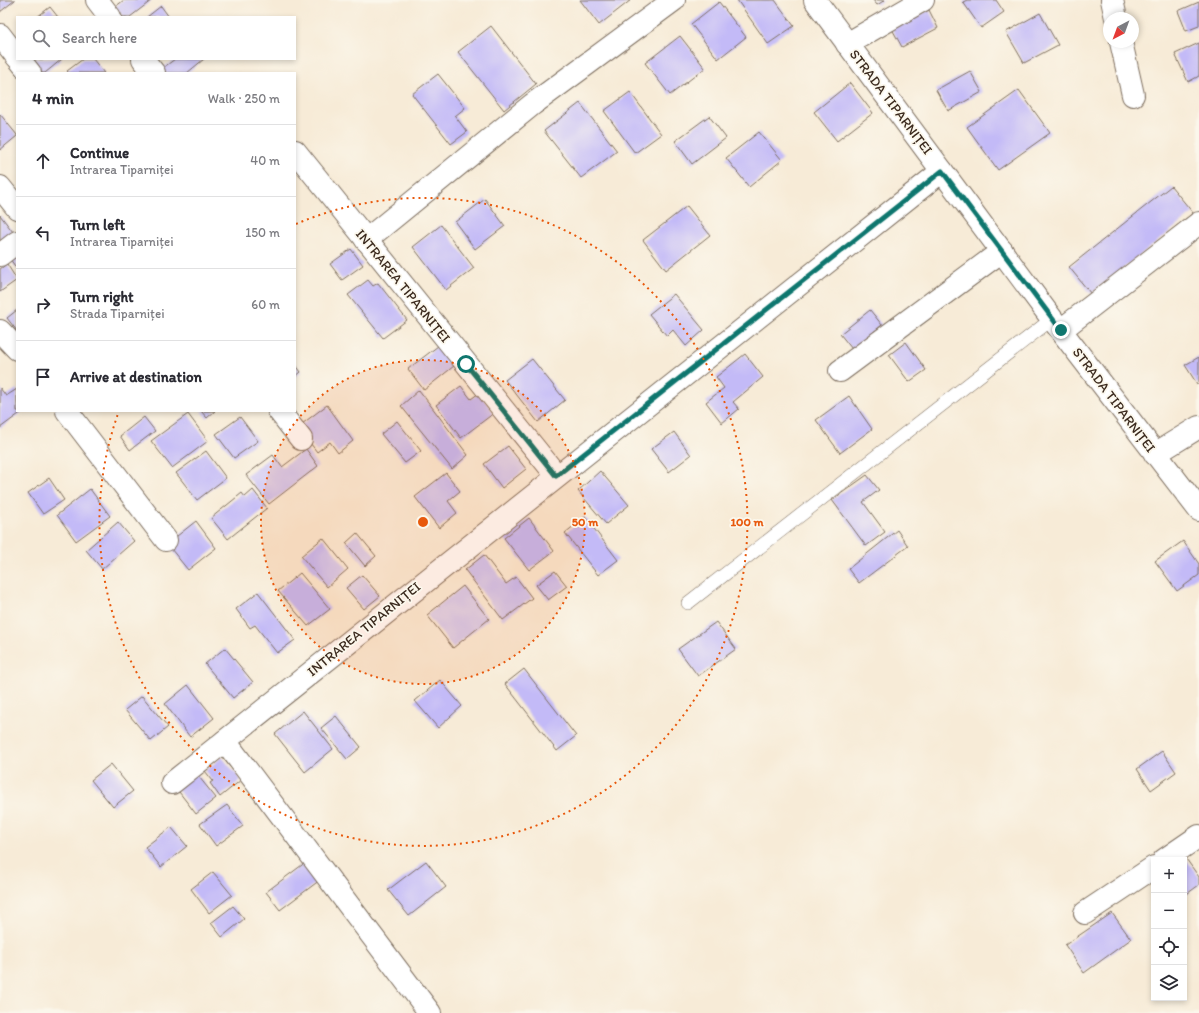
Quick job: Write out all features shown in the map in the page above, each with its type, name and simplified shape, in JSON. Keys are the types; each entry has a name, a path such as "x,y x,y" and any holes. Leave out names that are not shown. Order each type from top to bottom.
{"street":[{"path":"97,0 109,16"},
{"path":"366,240 533,104 674,0"},
{"name":"STRADA TIPARNIȚEI","path":"815,0 1056,325 1199,510"},
{"path":"848,44 923,0"},
{"path":"1112,0 1115,12"},
{"path":"0,35 16,55"},
{"path":"1122,48 1133,95"},
{"path":"20,60 29,72"},
{"path":"144,60 153,72"},
{"name":"INTRAREA TIPARNIȚEI","path":"296,152 556,476"},
{"name":"INTRAREA TIPARNIȚEI","path":"172,782 942,171"},
{"path":"0,187 16,207"},
{"path":"1056,325 1199,223"},
{"path":"0,255 16,243"},
{"path":"840,371 1002,251"},
{"path":"0,331 16,348"},
{"path":"68,412 166,540"},
{"path":"280,412 300,439"},
{"path":"1155,454 1199,426"},
{"path":"225,741 430,1013"},
{"path":"1168,857 1199,836"},
{"path":"1085,913 1151,869"}],"lane":[{"path":"688,603 1056,325"}],"building":[{"path":"0,0 15,0 0,12"},
{"path":"124,0 152,0 131,16 122,16 115,7"},
{"path":"580,0 631,0 599,25"},
{"path":"737,0 775,0 794,26 768,44"},
{"path":"873,0 885,0 877,5"},
{"path":"967,0 996,0 1004,12 981,28 963,2"},
{"path":"719,2 746,37 718,59 691,24"},
{"path":"1199,2 1199,26 1186,31 1178,11"},
{"path":"161,6 168,16 148,16"},
{"path":"50,7 57,16 38,16"},
{"path":"929,10 938,28 902,47 892,29"},
{"path":"1040,13 1058,45 1024,63 1006,32"},
{"path":"491,26 536,84 504,110 458,52"},
{"path":"680,36 705,68 670,95 645,63"},
{"path":"1199,43 1199,76 1188,82 1175,54"},
{"path":"26,60 61,60 46,72 35,72"},
{"path":"82,60 94,60 103,72 68,72 67,71"},
{"path":"174,60 203,60 188,72 161,72 160,70"},
{"path":"970,71 982,92 948,111 936,90"},
{"path":"438,74 465,108 455,116 467,132 451,144 412,94"},
{"path":"850,83 873,113 837,141 814,112"},
{"path":"1019,90 1050,133 998,170 967,127"},
{"path":"630,92 661,134 635,153 604,111"},
{"path":"580,103 617,151 581,178 544,131"},
{"path":"0,114 16,134 16,137 0,150"},
{"path":"709,116 726,138 692,164 675,141"},
{"path":"759,132 782,160 749,187 726,158"},
{"path":"1171,186 1193,213 1091,294 1069,267"},
{"path":"485,199 505,226 475,249 455,222"},
{"path":"687,206 710,235 666,270 643,240"},
{"path":"0,215 13,232 0,242"},
{"path":"441,225 474,268 446,290 413,247"},
{"path":"351,249 363,265 342,280 330,264"},
{"path":"16,254 16,268 10,259"},
{"path":"7,264 16,281 0,292 0,269"},
{"path":"368,280 373,286 378,283 407,320 383,338 348,295"},
{"path":"674,294 704,330 686,346 673,330 667,336 649,314"},
{"path":"870,310 882,325 852,349 840,334"},
{"path":"16,311 16,330 7,318"},
{"path":"906,342 926,370 909,382 889,355"},
{"path":"438,346 454,366 424,390 408,369"},
{"path":"745,354 763,377 733,402 739,409 722,423 706,402 724,388 716,377"},
{"path":"1199,357 1199,383 1197,384 1185,365"},
{"path":"532,359 565,400 538,422 505,380"},
{"path":"296,365 301,372 296,376"},
{"path":"461,386 471,399 479,393 494,413 461,438 436,405"},
{"path":"0,388 6,396 16,390 16,412 22,412 0,428"},
{"path":"419,390 468,455 452,469 401,406"},
{"path":"849,396 872,429 840,453 816,420"},
{"path":"327,405 353,441 338,453 330,442 317,452 298,427"},
{"path":"202,412 214,412 207,418"},
{"path":"188,414 208,441 172,468 151,441"},
{"path":"144,417 155,431 130,450 120,436"},
{"path":"240,417 258,441 234,458 216,434"},
{"path":"397,421 421,451 405,463 381,434"},
{"path":"674,432 691,455 669,472 651,449"},
{"path":"508,446 526,469 502,488 484,464"},
{"path":"306,449 318,466 269,504 246,475 273,455 282,467"},
{"path":"206,451 226,478 197,500 176,473"},
{"path":"600,471 629,505 606,524 578,491"},
{"path":"446,473 460,491 448,501 457,513 439,528 415,497"},
{"path":"867,475 879,490 863,502 885,532 866,546 832,500"},
{"path":"49,478 64,500 43,514 28,493"},
{"path":"90,489 110,516 76,541 57,515"},
{"path":"253,490 267,508 228,539 211,518 242,493 245,497"},
{"path":"585,517 618,560 598,575 565,533"},
{"path":"529,518 554,551 529,570 504,538"},
{"path":"196,521 216,548 188,570 167,544"},
{"path":"118,522 134,541 102,569 86,550"},
{"path":"897,530 908,546 859,583 848,569"},
{"path":"357,533 376,556 365,566 346,543"},
{"path":"323,538 348,569 327,587 301,556"},
{"path":"1183,541 1199,564 1199,575 1177,591 1155,561"},
{"path":"484,555 506,584 516,577 532,598 503,620 465,570"},
{"path":"555,571 567,586 548,600 536,585"},
{"path":"300,573 330,609 308,626 278,591"},
{"path":"362,575 380,596 364,609 346,588"},
{"path":"463,586 489,619 453,648 427,615"},
{"path":"258,592 295,640 277,653 255,625 250,628 236,609"},
{"path":"716,622 736,649 698,676 678,649"},
{"path":"225,648 253,682 233,698 205,664"},
{"path":"524,669 576,736 557,751 505,684"},
{"path":"440,680 462,706 438,728 415,701"},
{"path":"188,685 214,718 190,737 165,704"},
{"path":"142,696 168,727 151,741 125,710"},
{"path":"303,711 333,749 305,772 275,734"},
{"path":"336,716 361,747 347,759 321,728"},
{"path":"1162,751 1176,772 1151,790 1137,769"},
{"path":"222,757 241,780 220,797 210,783 213,781 205,771"},
{"path":"111,764 133,791 113,807 91,780"},
{"path":"195,772 216,798 196,814 176,788"},
{"path":"227,805 243,826 216,846 200,824"},
{"path":"171,827 187,846 161,867 145,847"},
{"path":"1187,860 1199,877 1199,885 1187,894"},
{"path":"426,861 446,887 409,916 388,890"},
{"path":"306,862 320,880 280,910 266,892"},
{"path":"213,872 232,895 209,913 191,889"},
{"path":"233,906 244,919 222,937 211,923"},
{"path":"1112,913 1131,939 1084,973 1065,945"}],"route":[{"path":"466,364 556,476 942,171 1061,330"}]}
